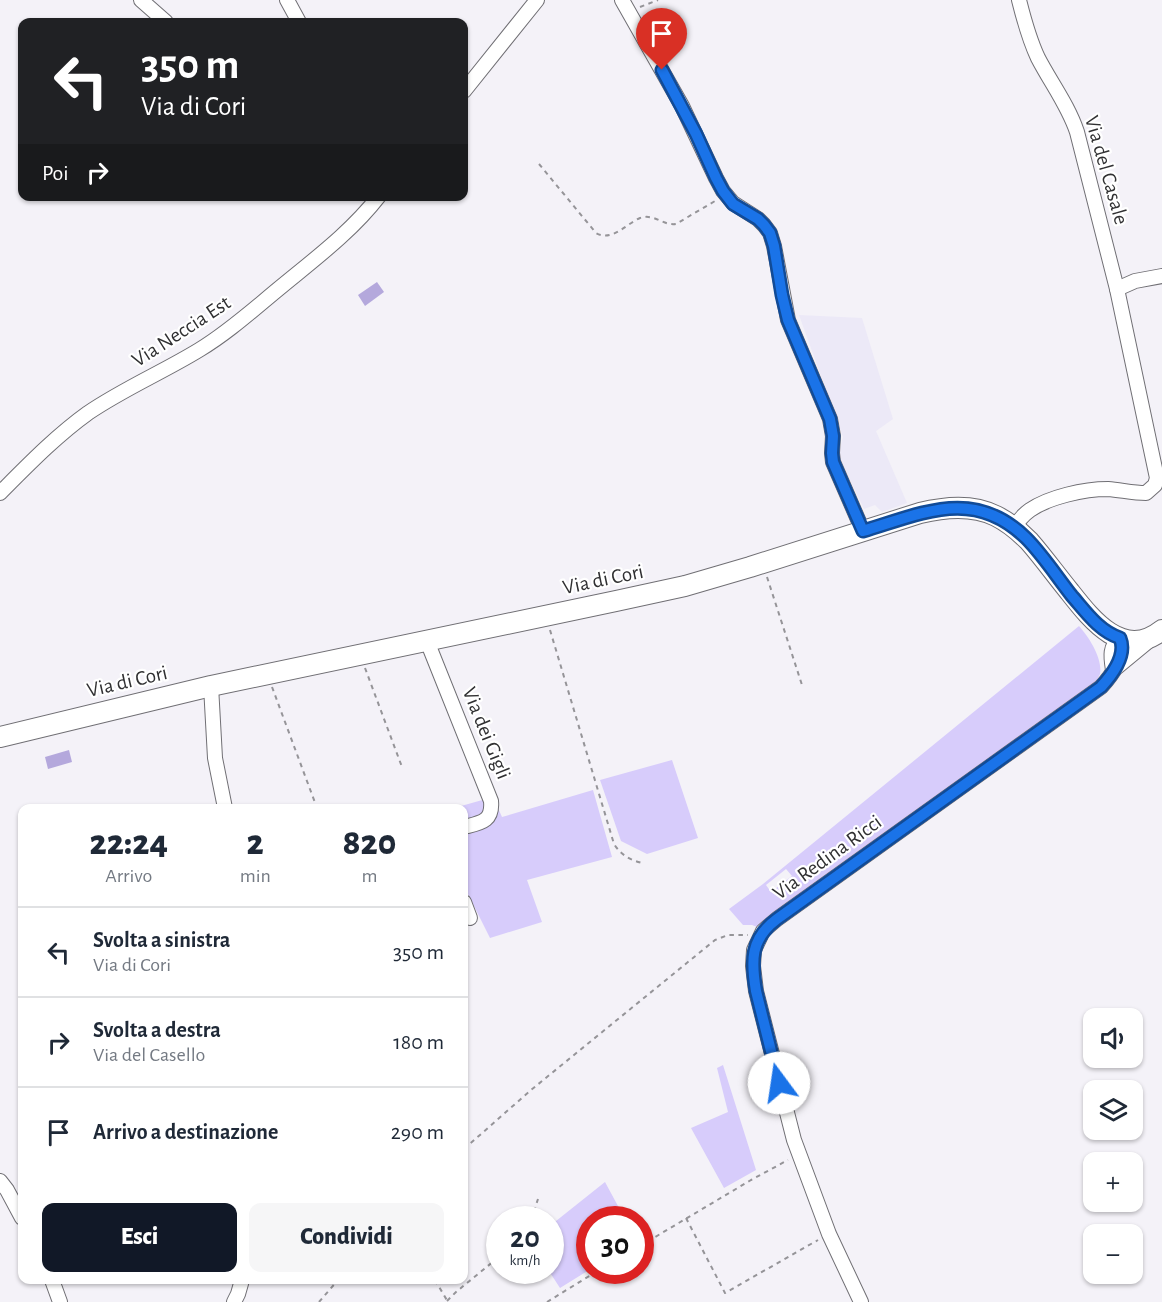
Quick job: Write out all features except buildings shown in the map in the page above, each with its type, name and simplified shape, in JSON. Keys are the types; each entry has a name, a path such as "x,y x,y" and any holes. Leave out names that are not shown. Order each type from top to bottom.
{"main road":[{"name":"Via di Cori","path":"0,737 211,686 674,588 763,564 920,513 953,508 987,512 1014,528 1030,542 1089,616 1098,625 1120,638"},
{"path":"1120,638 1139,639 1161,631"}],"street":[{"path":"141,0 161,18"},
{"path":"287,0 297,18"},
{"path":"468,87 537,0"},
{"name":"Via del Casale","path":"1014,528 1033,508 1057,498 1098,490 1146,493 1156,482 1157,475 1117,289 1077,132 1068,108 1034,47 1019,0"},
{"path":"625,5 682,106 725,194 733,204 760,221 770,233 786,315 830,419 833,436 833,462 863,531"},
{"name":"Via Neccia Est","path":"0,493 50,444 87,414 197,351 228,330 340,238 374,201"},
{"path":"1117,289 1135,281 1162,276"},
{"path":"1098,625 1106,641 1112,664"},
{"path":"1112,664 1161,631"},
{"path":"1112,664 1112,647 1120,638"},
{"name":"Via dei Gigli","path":"427,641 491,801 491,813 486,819 468,826"},
{"name":"Via Redina Ricci","path":"760,936 773,922 1101,687 1112,664"},
{"path":"211,686 214,751 224,804"},
{"path":"468,913 470,918"},
{"path":"760,936 753,958 756,991 792,1133 829,1234 861,1302"},
{"path":"0,1181 18,1211"},
{"path":"53,1284 60,1302"},
{"path":"234,1302 241,1284"}],"path":[{"path":"625,5 658,0"},
{"path":"539,164 596,233 601,236 610,235 646,217 654,217 670,225 680,223 725,194"},
{"path":"763,564 802,686"},
{"path":"546,616 614,844 619,852 642,863"},
{"path":"360,655 402,767"},
{"path":"268,675 316,804"},
{"path":"468,1145 531,1090 715,940 738,934 760,936"},
{"path":"654,1237 751,1180 799,1155"},
{"path":"536,1206 538,1199"},
{"path":"686,1218 724,1293 829,1234"},
{"path":"468,1282 486,1267"},
{"path":"319,1302 335,1284"},
{"path":"437,1284 448,1302 466,1284"},
{"path":"547,1302 576,1284"}],"shaded area":[{"path":"377,282 384,292 365,306 358,295"},
{"path":"799,315 862,318 893,419 876,431 907,503 882,512 875,505 864,509 839,458 843,437"},
{"path":"1079,626 1091,642 1099,662 1100,674 1091,686 757,927 743,925 729,909 763,884","holes":["786,869 792,876 771,892 766,885"]},
{"path":"69,750 72,762 48,769 45,757"},
{"path":"672,760 698,838 647,854 621,841 600,780"},
{"path":"593,790 612,857 527,880 542,922 490,938 468,894 468,804 493,797 502,817"},
{"path":"723,1065 756,1170 724,1188 691,1128 728,1112 717,1068"},
{"path":"605,1182 618,1206 576,1206 576,1278 560,1288 557,1284 564,1284 564,1215"}],"route":[{"path":"662,70 723,191 733,204 758,219 770,233 786,315 830,419 835,469 863,531 920,513 945,508 968,508 992,514 1008,523 1030,542 1089,616 1104,630 1120,638 1123,646 1122,653 1110,676 1101,687 777,919 764,931 754,950 753,976 779,1083"}]}
